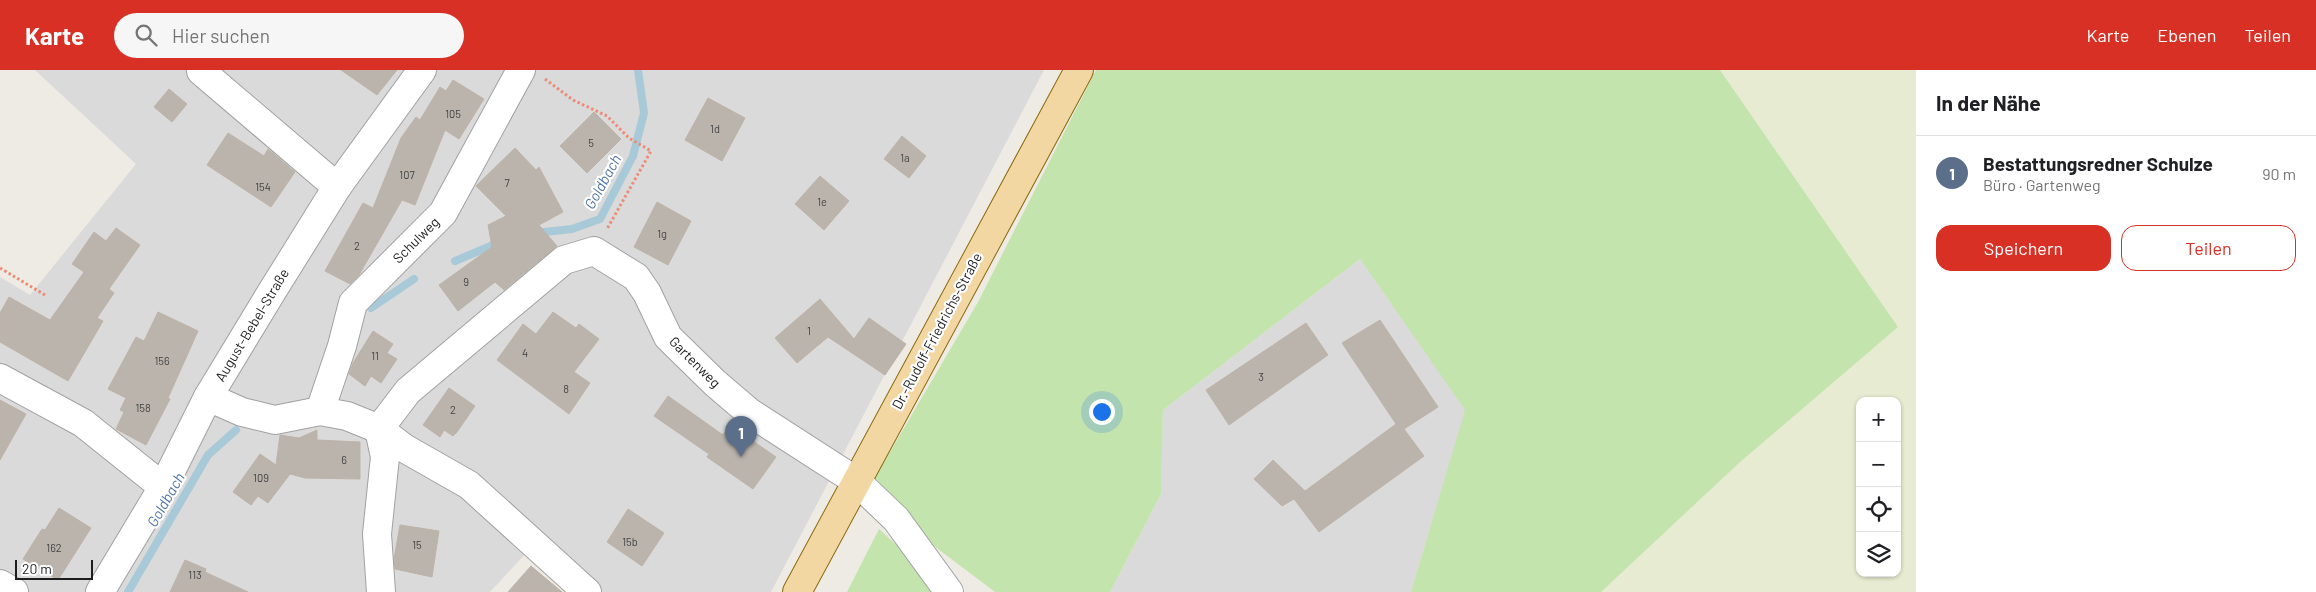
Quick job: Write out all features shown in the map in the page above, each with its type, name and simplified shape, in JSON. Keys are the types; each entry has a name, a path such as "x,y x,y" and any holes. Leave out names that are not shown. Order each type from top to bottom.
{"main road":[{"name":"Dr.-Rudolf-Friedrichs-Straße","path":"797,592 1079,70"}],"street":[{"name":"August-Bebel-Straße","path":"100,592 163,487 208,397 337,187 422,70"},
{"path":"201,71 337,187"},
{"name":"Schulweg","path":"320,411 354,303 443,213 530,72"},
{"path":"381,592 377,534 385,457 379,429 408,391 564,260 594,251"},
{"name":"Gartenweg","path":"594,251 636,277 647,293 668,337 748,412 856,481 896,520 949,592"},
{"path":"0,378 83,423 163,487"},
{"path":"208,397 242,412 275,420 320,411 347,416 379,429 404,448 468,484 587,592"}],"path":[{"path":"530,72 574,100 608,116 629,138 651,151 594,251"},
{"path":"0,268 45,295"}],"shaded area":[{"path":"35,70 1044,70 771,592 585,592 529,550 490,592 0,592 0,277 30,295 136,164"},
{"path":"1360,259 1466,410 1411,592 1110,592 1161,494 1163,410"}],"green space":[{"path":"1096,70 1720,70 1898,327 1739,463 1601,592 1411,592 1465,410 1360,259 1163,410 1161,494 1110,592 995,592 897,518 870,486 978,302"},
{"path":"1720,70 1916,70 1916,592 1601,592 1739,463 1898,327"},
{"path":"879,529 903,551 933,592 847,592"}],"building":[{"path":"341,70 397,70 377,95"},
{"path":"453,80 484,99 459,139 445,130 415,205 402,200 359,275 350,284 325,271 363,203 373,208 401,138 416,117 420,120 440,87 446,91"},
{"path":"169,89 187,104 172,122 154,107"},
{"path":"708,98 745,118 722,161 685,140"},
{"path":"594,112 621,139 587,173 560,146"},
{"path":"228,133 264,156 268,149 295,172 271,207 207,165"},
{"path":"902,136 926,156 909,178 884,159"},
{"path":"515,148 536,170 539,167 563,212 539,225 557,246 504,290 495,282 458,311 439,285 492,247 488,225 506,216 476,186"},
{"path":"820,176 849,201 824,230 795,204"},
{"path":"657,202 691,221 668,265 634,247"},
{"path":"116,228 140,245 109,289 114,293 97,318 103,321 68,381 0,342 0,313 9,297 50,320 84,272 72,264 94,232 106,241"},
{"path":"820,299 854,339 869,318 906,344 885,375 828,337 797,363 775,338"},
{"path":"158,312 198,331 168,398 170,399 146,445 116,429 124,412 120,410 126,398 108,389 136,337 144,341"},
{"path":"553,312 576,328 579,324 599,339 574,372 590,383 569,414 497,360 523,324 536,334"},
{"path":"1380,320 1438,407 1404,429 1424,456 1319,532 1294,499 1282,506 1254,479 1273,460 1305,491 1396,424 1342,343"},
{"path":"1306,323 1328,355 1229,425 1206,390"},
{"path":"373,331 393,344 387,353 397,359 381,383 371,376 365,386 349,374 353,363"},
{"path":"449,388 475,406 453,436 444,430 440,437 423,425"},
{"path":"668,396 723,435 730,425 776,457 753,489 707,457 709,454 654,416"},
{"path":"0,400 26,414 0,460"},
{"path":"317,430 317,440 360,442 360,479 305,478 290,474 268,503 258,496 251,505 233,492 260,454 276,465 280,435 299,438"},
{"path":"59,508 91,528 58,580 23,559 42,529 45,530"},
{"path":"628,509 664,533 642,566 607,542"},
{"path":"400,525 439,531 432,577 395,569 394,559"},
{"path":"185,560 206,569 205,572 248,592 170,592"},
{"path":"531,566 562,592 508,592"}],"waterway":[{"name":"Goldbach","path":"535,233 572,229 600,219 633,156 644,113 638,70"},
{"name":"Goldbach","path":"455,261 500,242"},
{"name":"Goldbach","path":"371,308 414,279"},
{"name":"Goldbach","path":"128,592 208,455 236,430"}],"place":[{"name":"Bestattungsredner Schulze","path":"741,457"}]}
